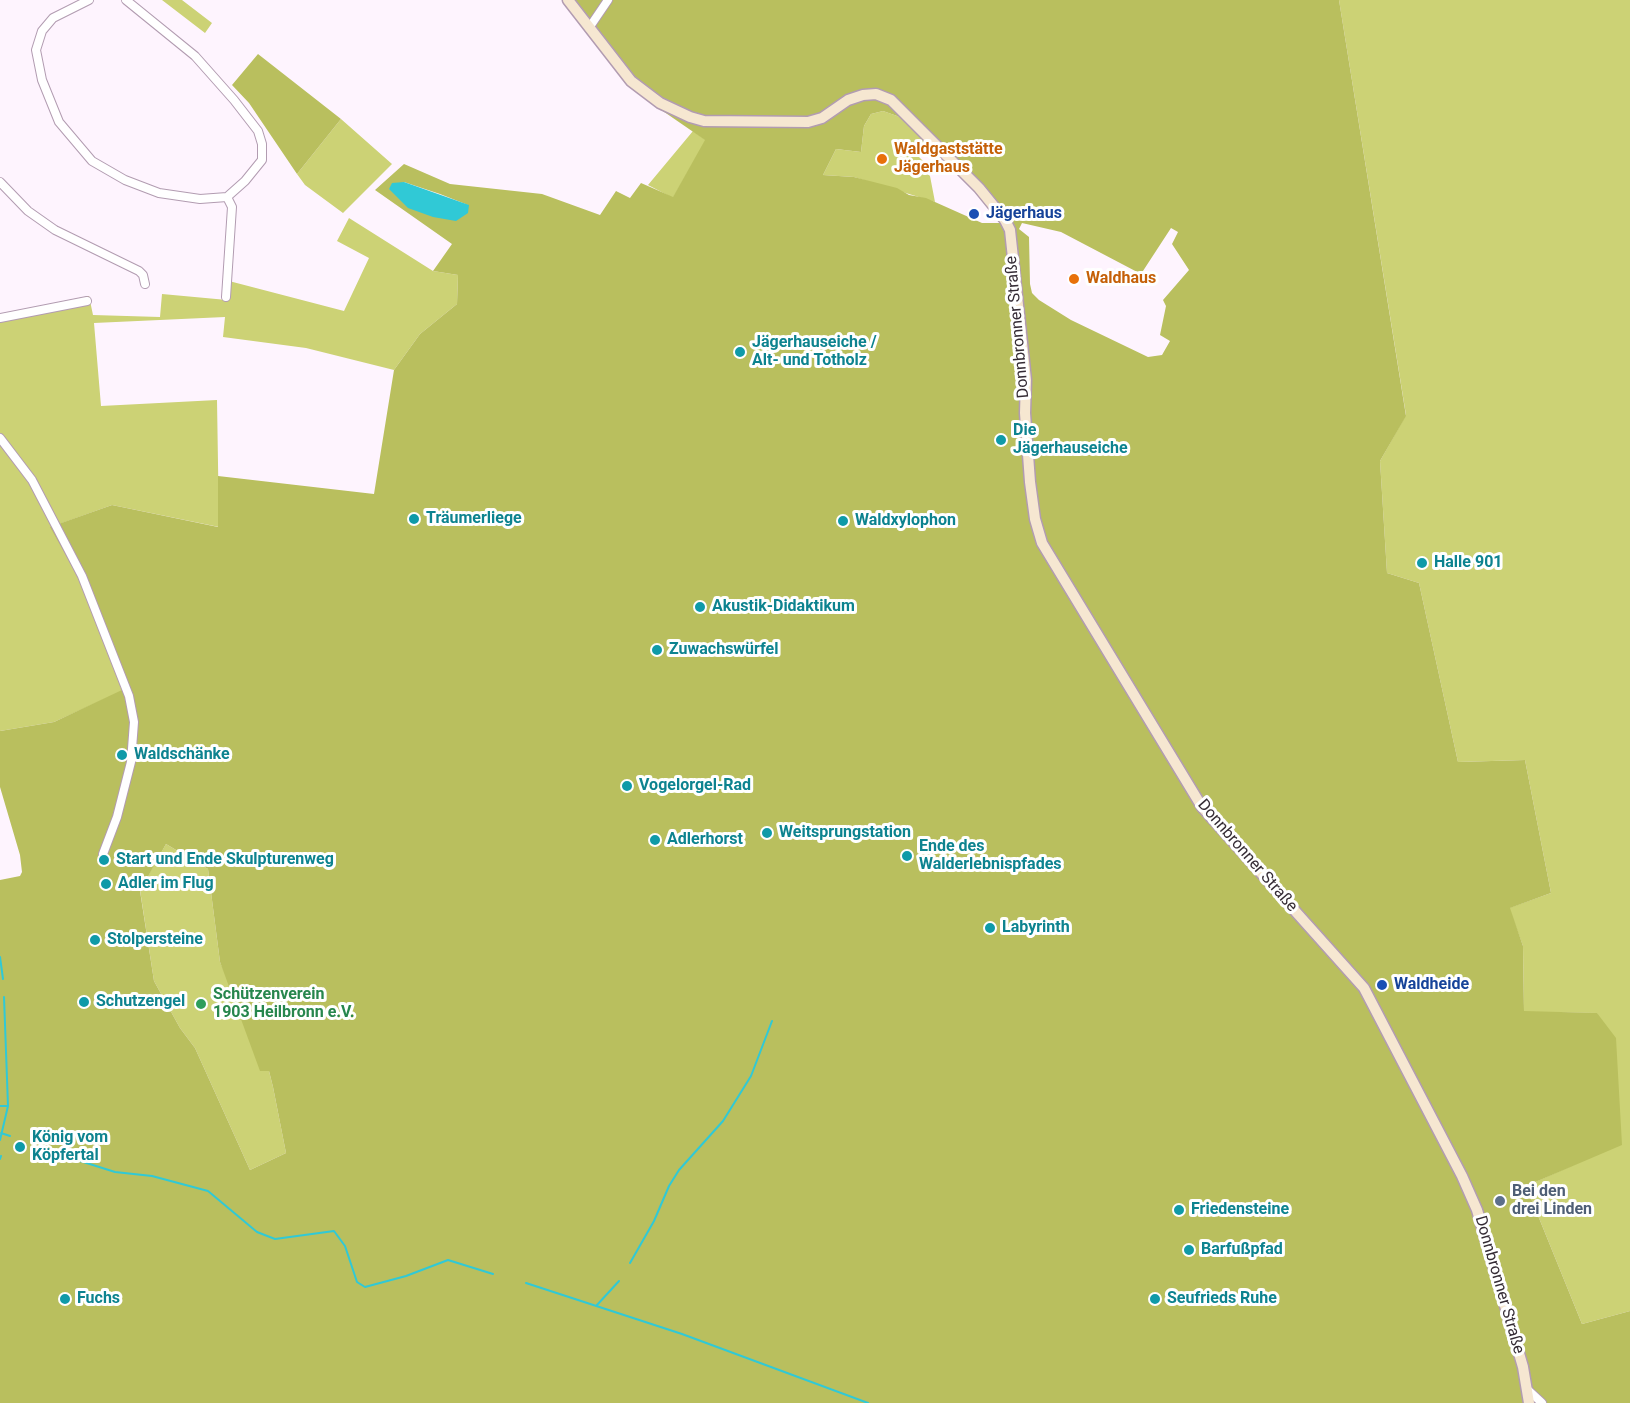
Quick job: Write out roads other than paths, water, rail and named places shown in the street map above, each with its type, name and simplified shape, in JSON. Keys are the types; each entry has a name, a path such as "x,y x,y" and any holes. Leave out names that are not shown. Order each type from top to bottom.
{"street":[{"path":"89,0 53,18 42,31 36,50 42,80 59,122 92,161 134,184 159,193 200,199 227,197 245,181 262,159 262,144 258,131 195,56 126,0"},
{"path":"568,0 588,28 608,0"},
{"name":"Donnbronner Straße","path":"588,28 619,68 646,93 676,112 704,121 808,122 822,118 848,100 863,95 876,94 891,100 979,188 1007,224 1010,230 1026,380 1025,413 1030,482 1035,519 1042,543 1202,807 1364,988 1457,1166 1477,1210 1528,1390 1529,1403"},
{"path":"0,182 28,211 55,230 139,271 143,275 145,284"},
{"path":"226,297 232,207 227,197"},
{"path":"0,318 87,301"},
{"path":"0,438 32,480 82,576 129,696 134,722 131,762 117,817 103,854"},
{"path":"1528,1390 1542,1403"}],"water":[{"path":"404,182 469,205 468,213 456,221 433,217 408,208 389,189 392,183"}],"waterway":[{"path":"0,957 3,979"},
{"path":"0,1140 8,1106 4,997"},
{"path":"630,1263 679,1170 723,1121 751,1076 772,1021"},
{"path":"0,1106 8,1106"},
{"path":"1,1133 10,1136"},
{"path":"39,1148 115,1172 152,1176 208,1191 257,1232 275,1239 334,1231 345,1246 357,1282 365,1287 406,1276 448,1260 493,1274"},
{"path":"597,1305 619,1281"},
{"path":"526,1283 682,1334 868,1403"}],"place":[{"name":"Waldgaststätte Jägerhaus","path":"882,159"},
{"name":"Jägerhaus","path":"974,214"},
{"name":"Waldhaus","path":"1074,279"},
{"name":"Jägerhauseiche / Alt- und Totholz","path":"740,352"},
{"name":"Die Jägerhauseiche","path":"1001,440"},
{"name":"Träumerliege","path":"414,519"},
{"name":"Waldxylophon","path":"843,521"},
{"name":"Halle 901","path":"1422,563"},
{"name":"Akustik-Didaktikum","path":"700,607"},
{"name":"Zuwachswürfel","path":"657,650"},
{"name":"Waldschänke","path":"122,755"},
{"name":"Vogelorgel-Rad","path":"627,786"},
{"name":"Weitsprungstation","path":"767,833"},
{"name":"Adlerhorst","path":"655,840"},
{"name":"Ende des Walderlebnispfades","path":"907,856"},
{"name":"Start und Ende Skulpturenweg","path":"104,860"},
{"name":"Adler im Flug","path":"106,884"},
{"name":"Labyrinth","path":"990,928"},
{"name":"Stolpersteine","path":"95,940"},
{"name":"Waldheide","path":"1382,985"},
{"name":"Schutzengel","path":"84,1002"},
{"name":"Schützenverein 1903 Heilbronn e.V.","path":"201,1004"},
{"name":"König vom Köpfertal","path":"20,1147"},
{"name":"Bei den drei Linden","path":"1500,1201"},
{"name":"Friedensteine","path":"1179,1210"},
{"name":"Barfußpfad","path":"1189,1250"},
{"name":"Fuchs","path":"65,1299"},
{"name":"Seufrieds Ruhe","path":"1155,1299"}]}
